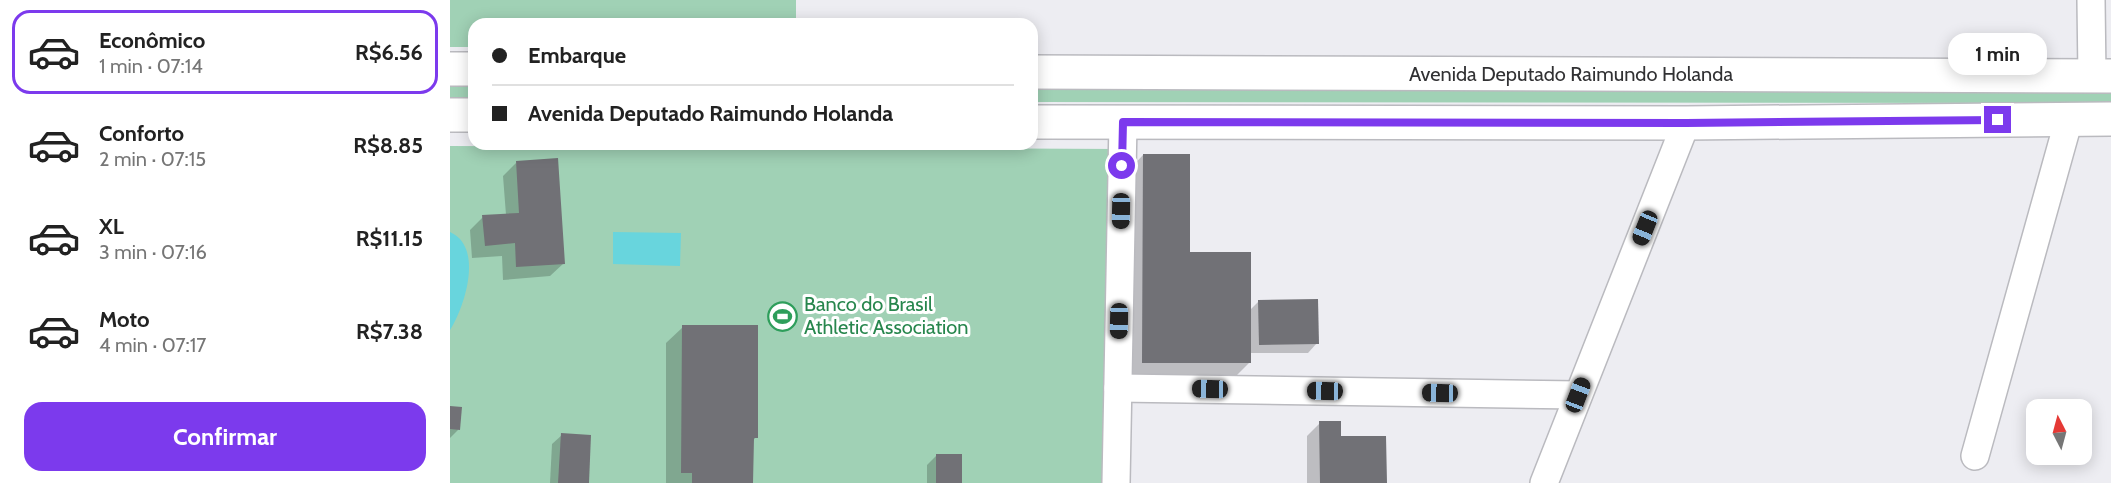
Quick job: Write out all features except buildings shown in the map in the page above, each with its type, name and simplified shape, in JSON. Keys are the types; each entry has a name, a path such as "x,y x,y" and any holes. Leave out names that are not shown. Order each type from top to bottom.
{"main road":[{"path":"450,69 468,69"},
{"name":"Avenida Deputado Raimundo Holanda","path":"1038,72 2102,76"},
{"path":"450,115 468,115"},
{"path":"1038,122 1686,123 2111,119"}],"street":[{"path":"2091,0 2102,76"},
{"path":"1975,456 2069,119"},
{"path":"1116,483 1123,122"},
{"path":"1544,483 1686,123"},
{"path":"1118,388 1578,395"}],"green space":[{"path":"450,0 796,0 796,18 468,18 468,47 450,47"},
{"path":"450,81 468,81 468,99 450,99"},
{"path":"2111,85 2111,103 1038,102 1038,87"},
{"name":"Banco do Brasil Athletic Association","path":"450,146 468,146 468,150 1119,149 1115,483 450,483"}],"water":[{"path":"450,232 460,240 466,250 469,263 466,292 450,330"},
{"path":"613,232 681,233 680,266 613,264"}],"place":[{"name":"Banco do Brasil Athletic Association","path":"783,316"}],"route":[{"path":"1122,166 1123,122 1686,123 1998,120"}]}
